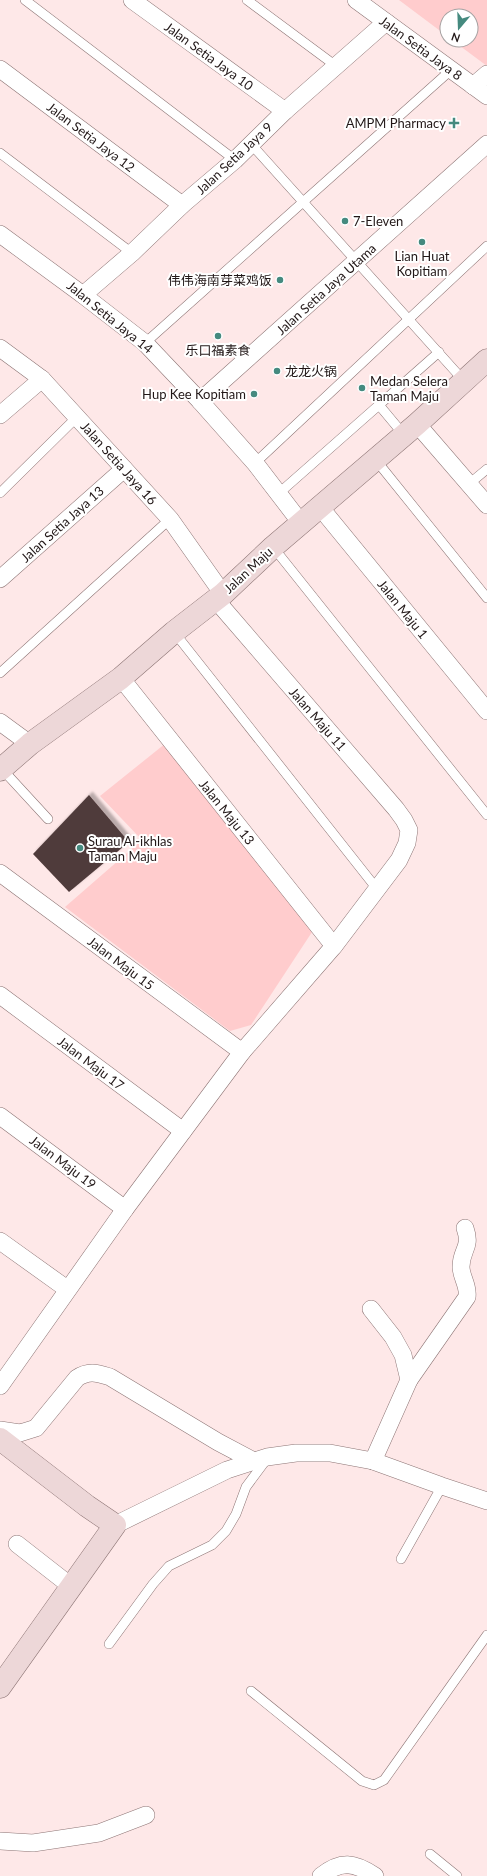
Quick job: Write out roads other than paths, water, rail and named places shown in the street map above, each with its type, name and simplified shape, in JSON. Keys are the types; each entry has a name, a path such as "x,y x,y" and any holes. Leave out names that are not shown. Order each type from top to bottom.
{"street":[{"name":"Jalan Setia Jaya 10","path":"132,0 285,111"},
{"name":"Jalan Setia Jaya 8","path":"356,0 487,96"},
{"name":"Jalan Setia Jaya 9","path":"83,295 132,253 182,206 235,160 285,111 386,22"},
{"name":"Jalan Setia Jaya 12","path":"0,69 182,206"},
{"path":"473,86 487,74"},
{"name":"Jalan Setia Jaya Utama","path":"200,401 487,144"},
{"name":"Jalan Setia Jaya 14","path":"0,234 145,343 200,401 255,463 301,523"},
{"name":"Jalan Setia Jaya 16","path":"0,348 42,379 170,519 219,596"},
{"name":"Jalan Maju","path":"1,769 30,744 120,678 219,596 273,547 411,429 487,360"},
{"path":"0,415 42,379"},
{"path":"411,429 469,484 487,505"},
{"name":"Jalan Setia Jaya 13","path":"0,579 124,469"},
{"name":"Jalan Maju 1","path":"320,507 487,711"},
{"name":"Jalan Maju 11","path":"219,596 404,820 409,830 408,843 399,860 377,889"},
{"name":"Jalan Maju 13","path":"120,678 334,946"},
{"path":"0,722 30,744"},
{"name":"Jalan Maju 15","path":"0,873 242,1052"},
{"path":"0,1386 67,1289 242,1052 334,946 377,889"},
{"name":"Jalan Maju 17","path":"0,995 183,1131"},
{"name":"Jalan Maju 19","path":"0,1116 125,1209"},
{"path":"373,1461 409,1380 467,1297 468,1290 461,1267 469,1238 465,1228"},
{"path":"0,1241 67,1289"},
{"path":"371,1309 393,1337 403,1355 409,1380"},
{"path":"0,1430 20,1433 36,1428 76,1378 85,1373 94,1372 110,1378 218,1442 261,1459"},
{"path":"0,1438 87,1506 115,1525"},
{"path":"0,1686 115,1525 227,1470 261,1459 296,1453 330,1453 373,1461 442,1486 487,1500"},
{"path":"17,1544 72,1587"},
{"path":"0,1841 34,1842 99,1833 146,1815"},
{"path":"321,1876 335,1866 348,1865 364,1869 375,1876"}],"lane":[{"path":"25,0 235,160"},
{"path":"247,0 336,66"},
{"path":"145,343 451,70"},
{"path":"251,144 464,381"},
{"path":"0,153 132,253"},
{"path":"255,463 487,246"},
{"path":"278,494 439,352"},
{"path":"379,405 411,429"},
{"path":"0,493 77,417"},
{"path":"375,459 487,598"},
{"path":"469,484 487,469"},
{"path":"0,673 170,519"},
{"path":"273,547 487,814"},
{"path":"174,632 377,889"},
{"path":"1,769 48,819"},
{"path":"109,1644 153,1584 169,1566 212,1545 226,1531 236,1514 246,1487 261,1459"},
{"path":"401,1560 442,1486"},
{"path":"251,1691 362,1781 374,1785 384,1780 487,1635"},
{"path":"430,1854 457,1876"}],"place":[{"name":"AMPM Pharmacy","path":"454,123"},
{"name":"7-Eleven","path":"345,221"},
{"name":"Lian Huat Kopitiam","path":"422,242"},
{"name":"伟伟海南芽菜鸡饭","path":"280,280"},
{"name":"乐口福素食","path":"218,336"},
{"name":"龙龙火锅","path":"277,371"},
{"name":"Medan Selera Taman Maju","path":"362,388"},
{"name":"Hup Kee Kopitiam","path":"254,394"},
{"name":"Surau Al-ikhlas Taman Maju","path":"80,848"}]}
